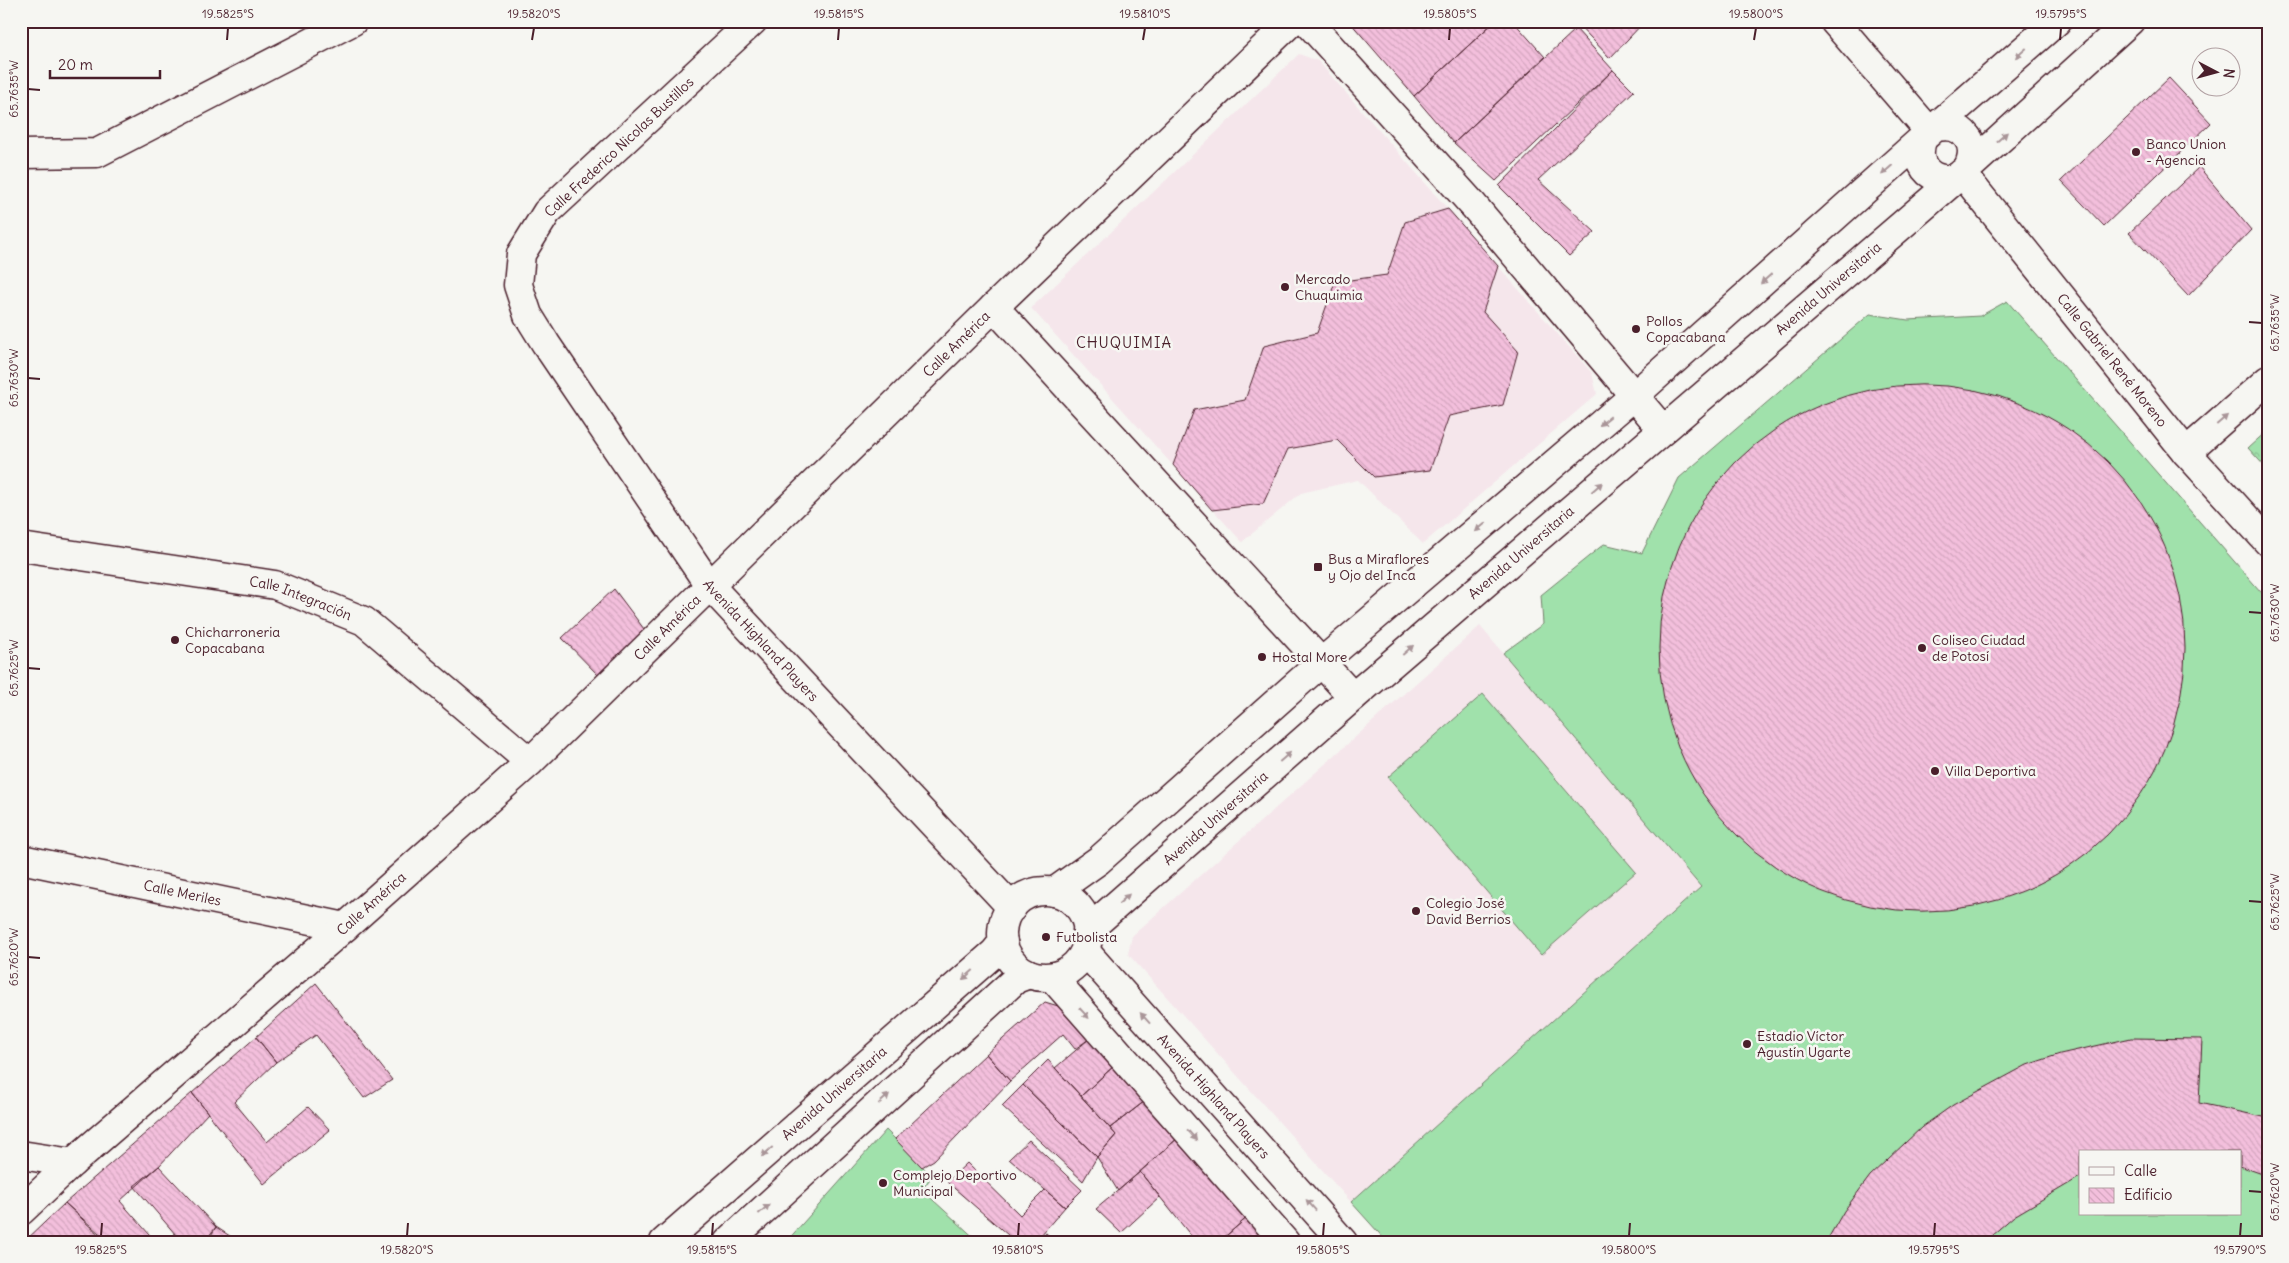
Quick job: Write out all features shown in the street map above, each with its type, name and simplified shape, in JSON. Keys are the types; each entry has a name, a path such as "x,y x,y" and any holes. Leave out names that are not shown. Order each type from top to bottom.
{"street":[{"path":"21,154 97,153 353,21"},
{"name":"Calle Frederico Nicolas Bustillos","path":"546,344 528,315 518,286 521,254 547,212 753,21"},
{"name":"Calle América","path":"21,1211 72,1163 345,927 530,762 994,306 1292,21"},
{"path":"1307,21 1474,206 1663,430"},
{"path":"1834,21 1930,132"},
{"path":"1054,892 1099,860 1322,662 1634,396 2057,21"},
{"name":"Avenida Universitaria","path":"1086,941 1353,697 1962,173 2130,21"},
{"path":"1954,126 1968,137 1972,145 1973,154 1962,173 1942,179 1926,171 1919,155 1930,132 1954,126"},
{"name":"Calle Gabriel René Moreno","path":"1962,173 2186,452 2268,542"},
{"path":"994,306 1353,697"},
{"name":"Avenida Highland Players","path":"546,344 709,585 1012,908"},
{"path":"2186,452 2268,380"},
{"name":"Calle Integración","path":"21,547 274,585 364,621 530,762"},
{"name":"Calle Meriles","path":"21,858 345,927"},
{"path":"728,1242 1016,979 1040,976 1065,972 1077,963 1086,941 1086,921 1077,906 1064,896 1054,892 1030,894 1012,908 1006,918 1003,942 1012,962 1040,976 1285,1242"},
{"name":"Avenida Highland Players","path":"1086,941 1344,1242"},
{"name":"Avenida Universitaria","path":"664,1242 994,953 1003,942"},
{"path":"21,1155 72,1163"}],"shaded area":[{"name":"Mercado Chuquimia","path":"1299,54 1318,61 1592,373 1597,394 1423,544 1358,480 1301,493 1242,542 1031,308"},
{"name":"Colegio José David Berrios","path":"1480,626 1701,887 1351,1202 1128,954 1132,936"}],"green space":[{"name":"Villa Deportiva","path":"2007,301 2268,600 2268,1242 1387,1242 1351,1202 1701,887 1503,653 1543,624 1541,595 1604,544 1642,553 1679,478 1870,314 1908,320 1980,316"},
{"path":"2268,430 2268,470 2248,448"},
{"path":"1483,694 1636,872 1541,955 1388,777"},
{"name":"Complejo Deportivo Municipal","path":"886,1130 932,1176 922,1190 979,1242 786,1242"}],"building":[{"path":"1349,21 1495,21 1414,96"},
{"path":"1495,21 1513,21 1545,57 1454,143 1414,96"},
{"path":"1575,21 1645,21 1610,58"},
{"path":"1576,29 1613,70 1496,181 1454,143"},
{"path":"1613,70 1634,91 1538,180 1595,232 1569,256 1499,186"},
{"name":"Banco Union - Agencia","path":"2169,78 2211,123 2104,226 2061,181"},
{"path":"2199,167 2251,230 2188,296 2129,233"},
{"path":"1448,209 1498,266 1483,312 1518,351 1503,405 1449,416 1430,470 1374,477 1337,440 1288,449 1263,504 1212,510 1173,465 1194,410 1245,400 1264,346 1317,333 1335,282 1387,275 1405,222"},
{"name":"Coliseo Ciudad de Potosí","path":"1922,385 1948,386 1973,390 2023,405 2068,429 2089,444 2108,462 2126,481 2141,502 2165,547 2180,597 2184,622 2184,674 2180,699 2165,749 2141,794 2126,815 2108,834 2089,852 2068,867 2023,891 1973,906 1948,910 1922,911 1896,910 1871,906 1821,891 1776,867 1755,852 1736,834 1718,815 1703,794 1679,749 1664,699 1660,674 1659,648 1660,622 1664,597 1679,547 1703,502 1718,481 1736,462 1755,444 1776,429 1821,405 1871,390 1896,386"},
{"path":"614,589 647,633 600,677 562,638"},
{"path":"316,983 392,1080 364,1098 316,1035 276,1062 256,1037"},
{"path":"1045,1002 1068,1009 1089,1039 1075,1049 1063,1034 1010,1081 986,1054"},
{"path":"256,1037 276,1062 234,1102 267,1142 308,1107 330,1130 264,1184 192,1093"},
{"path":"2131,1038 2202,1039 2199,1103 2268,1118 2268,1176 2242,1167 2242,1150 2079,1150 2079,1178 2014,1216 1984,1242 1826,1242 1844,1211 1870,1176 1922,1127 1953,1105 2027,1065 2060,1054"},
{"path":"1089,1039 1115,1065 1081,1096 1055,1068"},
{"path":"986,1054 1010,1081 934,1160 922,1167 895,1139"},
{"path":"1048,1060 1116,1135 1097,1157 1023,1085"},
{"path":"1115,1065 1145,1101 1110,1128 1081,1096"},
{"path":"1023,1085 1097,1157 1083,1181 1002,1106"},
{"path":"192,1093 208,1113 159,1166 120,1201 156,1242 109,1242 65,1203"},
{"path":"1145,1101 1179,1137 1118,1191 1097,1157 1116,1135 1110,1128"},
{"path":"1179,1137 1250,1215 1219,1242 1196,1242 1140,1172"},
{"path":"1029,1140 1082,1190 1065,1207 1009,1159"},
{"path":"967,1163 1020,1215 1045,1190 1065,1207 1035,1242 1016,1242 947,1182"},
{"path":"159,1166 216,1227 204,1242 182,1242 134,1186"},
{"path":"1140,1172 1160,1197 1121,1233 1096,1209"},
{"path":"65,1203 100,1236 95,1242 24,1242"},
{"path":"1250,1215 1271,1242 1219,1242"},
{"path":"216,1227 236,1240 234,1242 207,1242"},
{"path":"1046,1233 1056,1242 1039,1242"}],"place":[{"name":"Banco Union - Agencia","path":"2136,152"},
{"name":"Mercado Chuquimia","path":"1285,287"},
{"name":"Pollos Copacabana","path":"1636,329"},
{"name":"Bus a Miraflores y Ojo del Inca","path":"1318,567"},
{"name":"Chicharroneria Copacabana","path":"175,640"},
{"name":"Coliseo Ciudad de Potosí","path":"1922,648"},
{"name":"Hostal More","path":"1262,657"},
{"name":"Villa Deportiva","path":"1935,771"},
{"name":"Colegio José David Berrios","path":"1416,911"},
{"name":"Futbolista","path":"1046,937"},
{"name":"Estadio Víctor Agustín Ugarte","path":"1747,1044"},
{"name":"Complejo Deportivo Municipal","path":"883,1183"}],"district":[{"name":"CHUQUIMIA","path":"1124,343"}]}
